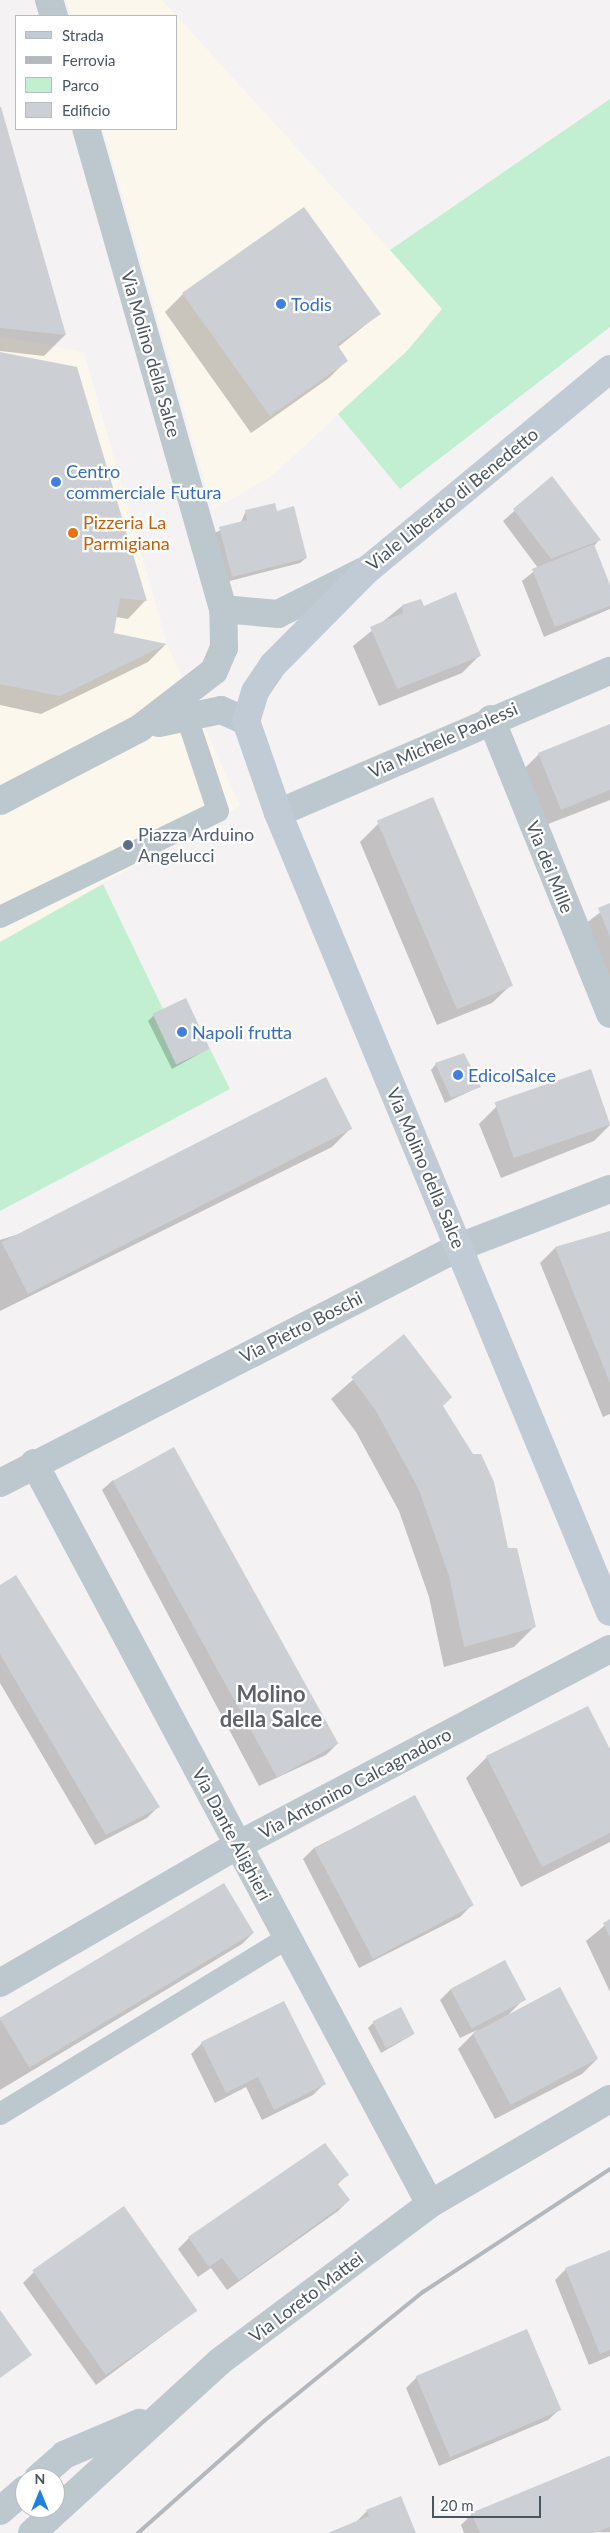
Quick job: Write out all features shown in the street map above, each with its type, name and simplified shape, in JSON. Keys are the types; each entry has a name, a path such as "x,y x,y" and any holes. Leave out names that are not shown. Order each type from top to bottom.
{"main road":[{"name":"Viale Liberato di Benedetto","path":"368,569 610,369"},
{"path":"246,721 255,692 273,665 368,569"},
{"name":"Via Molino della Salce","path":"246,721 278,813 610,1612"}],"street":[{"path":"49,0 54,15"},
{"name":"Via Molino della Salce","path":"86,130 223,609 224,648 214,671 140,728"},
{"name":"Viale Liberato di Benedetto","path":"223,609 278,614 368,569"},
{"name":"Via Michele Paolessi","path":"278,813 491,719 610,671"},
{"path":"0,801 140,728 186,714 221,710 246,721"},
{"name":"Via dei Mille","path":"491,719 610,1014"},
{"name":"Via Pietro Boschi","path":"0,1484 34,1464 459,1248 610,1189"},
{"name":"Via Dante Alighieri","path":"34,1464 430,2204"},
{"name":"Via Antonino Calcagnadoro","path":"0,1984 238,1846 610,1649"},
{"name":"Via Loreto Mattei","path":"32,2533 86,2480 219,2362 430,2204 610,2099"},
{"path":"49,2468 64,2455 161,2413"},
{"path":"0,2512 15,2498"}],"lane":[{"path":"0,917 218,811 186,714"},
{"path":"0,2114 288,1938"}],"shaded area":[{"path":"66,0 162,0 176,15 71,15"},
{"path":"178,18 443,308 407,351 273,475 213,510 103,130 178,130"},
{"path":"0,336 84,352 167,644 240,806 0,942"}],"green space":[{"path":"610,99 610,327 400,489 338,414 407,351 442,309 390,250"},
{"path":"103,884 163,1009 210,1049 230,1089 0,1211 0,942"}],"building":[{"path":"1,107 66,335 0,328"},
{"name":"Todis","path":"304,207 381,314 337,344 348,361 270,416 182,293"},
{"name":"Centro commerciale Futura","path":"0,352 77,367 147,601 120,598 114,633 167,644 60,696 0,684"},
{"path":"552,476 601,540 551,559 513,509"},
{"path":"275,503 277,511 294,506 307,558 232,577 219,527 247,520 245,510"},
{"path":"594,544 610,585 610,606 555,627 532,569"},
{"path":"456,592 481,656 397,689 370,627 403,613 402,605 421,599 424,606"},
{"path":"610,724 610,790 561,810 538,753"},
{"path":"433,797 513,986 457,1010 377,821"},
{"path":"610,903 610,937 598,908"},
{"path":"186,998 210,1049 176,1064 152,1014"},
{"name":"EdicolSalce","path":"464,1053 481,1087 451,1098 435,1063"},
{"path":"591,1069 610,1125 514,1158 495,1102"},
{"path":"326,1077 352,1129 28,1294 2,1242"},
{"path":"610,1231 610,1383 555,1247"},
{"path":"404,1334 452,1397 443,1406 473,1454 481,1454 494,1482 508,1548 517,1548 536,1627 464,1647 449,1576 419,1490 376,1411 351,1377"},
{"path":"174,1447 338,1743 277,1777 113,1481"},
{"path":"16,1575 160,1807 106,1835 0,1654 0,1585"},
{"path":"588,1706 610,1749 610,1833 542,1867 486,1756"},
{"path":"415,1795 474,1905 373,1959 314,1849"},
{"path":"224,1883 254,1933 29,2068 0,2018"},
{"path":"610,1919 610,1937 603,1923"},
{"path":"505,1960 526,2000 471,2029 450,1989"},
{"path":"560,1987 598,2059 511,2105 473,2033"},
{"path":"284,2001 326,2084 274,2110 258,2077 226,2093 201,2042"},
{"path":"401,2007 415,2034 386,2048 372,2022"},
{"path":"325,2143 349,2175 337,2183 350,2200 239,2280 222,2258 209,2267 188,2237"},
{"path":"124,2206 197,2311 106,2375 32,2270"},
{"path":"610,2250 610,2350 600,2354 565,2268"},
{"path":"0,2310 32,2355 0,2378"},
{"path":"527,2329 561,2410 450,2457 416,2376"},
{"path":"610,2456 610,2527 595,2533 480,2533 471,2513"},
{"path":"401,2496 416,2533 328,2533 369,2516 366,2510"}],"railway":[{"path":"138,2533 264,2421 423,2292 610,2169"}],"place":[{"name":"Todis","path":"281,304"},
{"name":"Centro commerciale Futura","path":"56,482"},
{"name":"Pizzeria La Parmigiana","path":"73,533"},
{"name":"Piazza Arduino Angelucci","path":"128,845"},
{"name":"Napoli frutta","path":"182,1032"},
{"name":"EdicolSalce","path":"458,1075"}],"district":[{"name":"Molino della Salce","path":"271,1706"}]}
